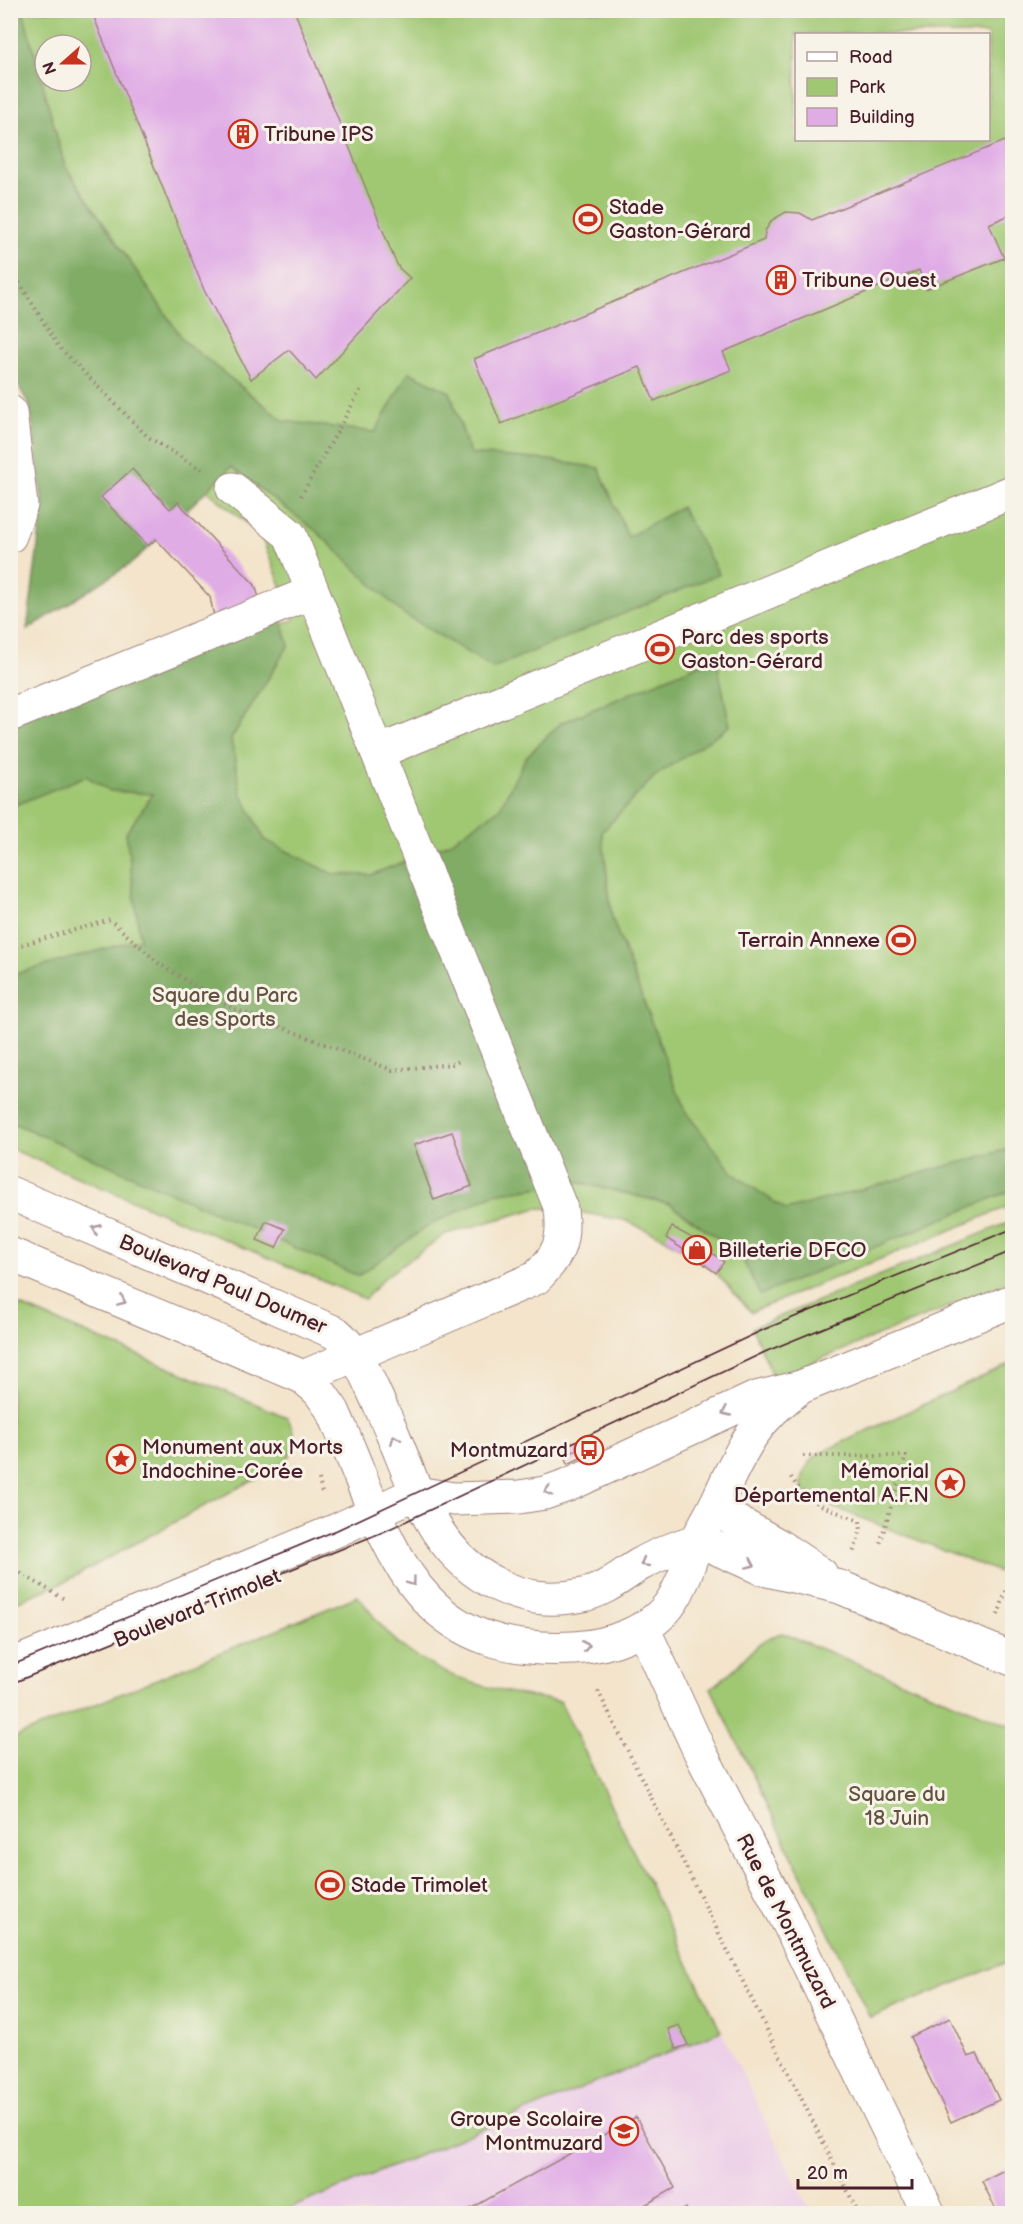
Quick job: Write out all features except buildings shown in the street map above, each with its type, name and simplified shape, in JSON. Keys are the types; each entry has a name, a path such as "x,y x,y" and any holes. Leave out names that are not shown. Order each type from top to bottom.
{"main road":[{"path":"10,412 21,505 10,536"},
{"path":"233,489 290,535 561,1209 563,1225 561,1243 551,1262 536,1278 303,1377"},
{"path":"378,752 1012,492"},
{"path":"10,715 313,592"},
{"name":"Boulevard Paul Doumer","path":"10,1193 324,1326 346,1342 356,1354 436,1531 470,1568 491,1582 514,1593 538,1599 561,1599 586,1595 613,1582 653,1557 698,1540"},
{"path":"10,1254 303,1377 319,1391 333,1411 379,1522 405,1572 421,1594 437,1610 453,1621 489,1639 520,1647 581,1648 609,1641 643,1628 658,1618 676,1595 698,1540 751,1433 777,1406 801,1387"},
{"path":"379,1522 417,1493 454,1499 519,1497 545,1493 568,1485 756,1398 801,1387 1012,1301"},
{"path":"714,1509 776,1544 840,1587"},
{"name":"Boulevard Trimolet","path":"10,1666 338,1530 379,1522"},
{"name":"Boulevard Trimolet","path":"10,1684 379,1522"},
{"path":"698,1540 763,1569 840,1587 999,1654"},
{"name":"Rue de Montmuzard","path":"643,1628 700,1752 789,1924 929,2214"}],"path":[{"path":"10,267 58,346 148,438 233,489"},
{"path":"283,529 361,389"},
{"path":"10,948 110,920 160,965 232,1008 392,1070 452,1064 494,1045"},
{"path":"802,1456 906,1455 879,1547"},
{"path":"318,1473 322,1492"},
{"path":"791,1477 797,1490 812,1502 860,1521 861,1530 840,1587"},
{"path":"10,1567 66,1600"},
{"path":"999,1654 1012,1573"},
{"path":"598,1692 860,2214"}],"shaded area":[{"name":"Groupe Scolaire Montmuzard","path":"721,2031 811,2213 279,2214"}],"green space":[{"path":"10,11 23,11 33,48 33,93 45,93 65,166 184,341 284,421 375,432 409,372 450,392 470,454 549,460 599,468 628,537 681,507 719,574 493,668 402,613 316,531 231,467 132,563 27,630 43,507 30,406 11,373"},
{"name":"Parc des sports Gaston-Gérard","path":"11,11 1012,11 1012,1205 751,1312 716,1273 665,1238 624,1220 561,1209 538,1208 446,1234 385,1277 365,1299 11,1149 11,738 295,619 260,534 205,489 146,450 36,93 93,93 93,33 33,33 33,83"},
{"name":"Square du Parc des Sports","path":"280,615 289,645 231,739 241,793 265,840 333,874 371,875 447,844 499,809 526,757 561,723 716,657 730,726 654,777 602,832 612,918 685,1111 734,1174 786,1210 1012,1148 1012,1190 760,1295 740,1254 670,1204 577,1182 494,1194 428,1226 358,1276 11,1122 11,975 140,939 126,833 153,794 110,791 86,776 11,807 10,702"},
{"path":"1012,1221 1012,1281 774,1378 752,1328"},
{"path":"11,1302 287,1417 294,1436 292,1451 284,1463 66,1581 11,1604"},
{"path":"1012,1363 1012,1577 815,1500 802,1489 806,1470 818,1454"},
{"name":"Stade Trimolet","path":"358,1596 396,1641 411,1653 445,1672 482,1686 560,1701 721,2031 279,2213 11,2214 11,1739"},
{"name":"Square du 18 Juin","path":"782,1633 1012,1726 1012,1960 870,2018 711,1688 734,1670 758,1644"}],"tram line":[{"path":"10,1666 337,1530 765,1329 1012,1229"},
{"path":"10,1684 383,1532 767,1351 1012,1251"}],"place":[{"name":"Tribune IPS","path":"243,134"},
{"name":"Stade Gaston-Gérard","path":"588,219"},
{"name":"Tribune Ouest","path":"781,280"},
{"name":"Parc des sports Gaston-Gérard","path":"660,649"},
{"name":"Terrain Annexe","path":"901,940"},
{"name":"Billeterie DFCO","path":"697,1250"},
{"name":"Montmuzard","path":"589,1450"},
{"name":"Monument aux Morts Indochine-Corée","path":"121,1459"},
{"name":"Mémorial Départemental A.F.N","path":"950,1483"},
{"name":"Stade Trimolet","path":"330,1885"},
{"name":"Groupe Scolaire Montmuzard","path":"624,2131"}]}
